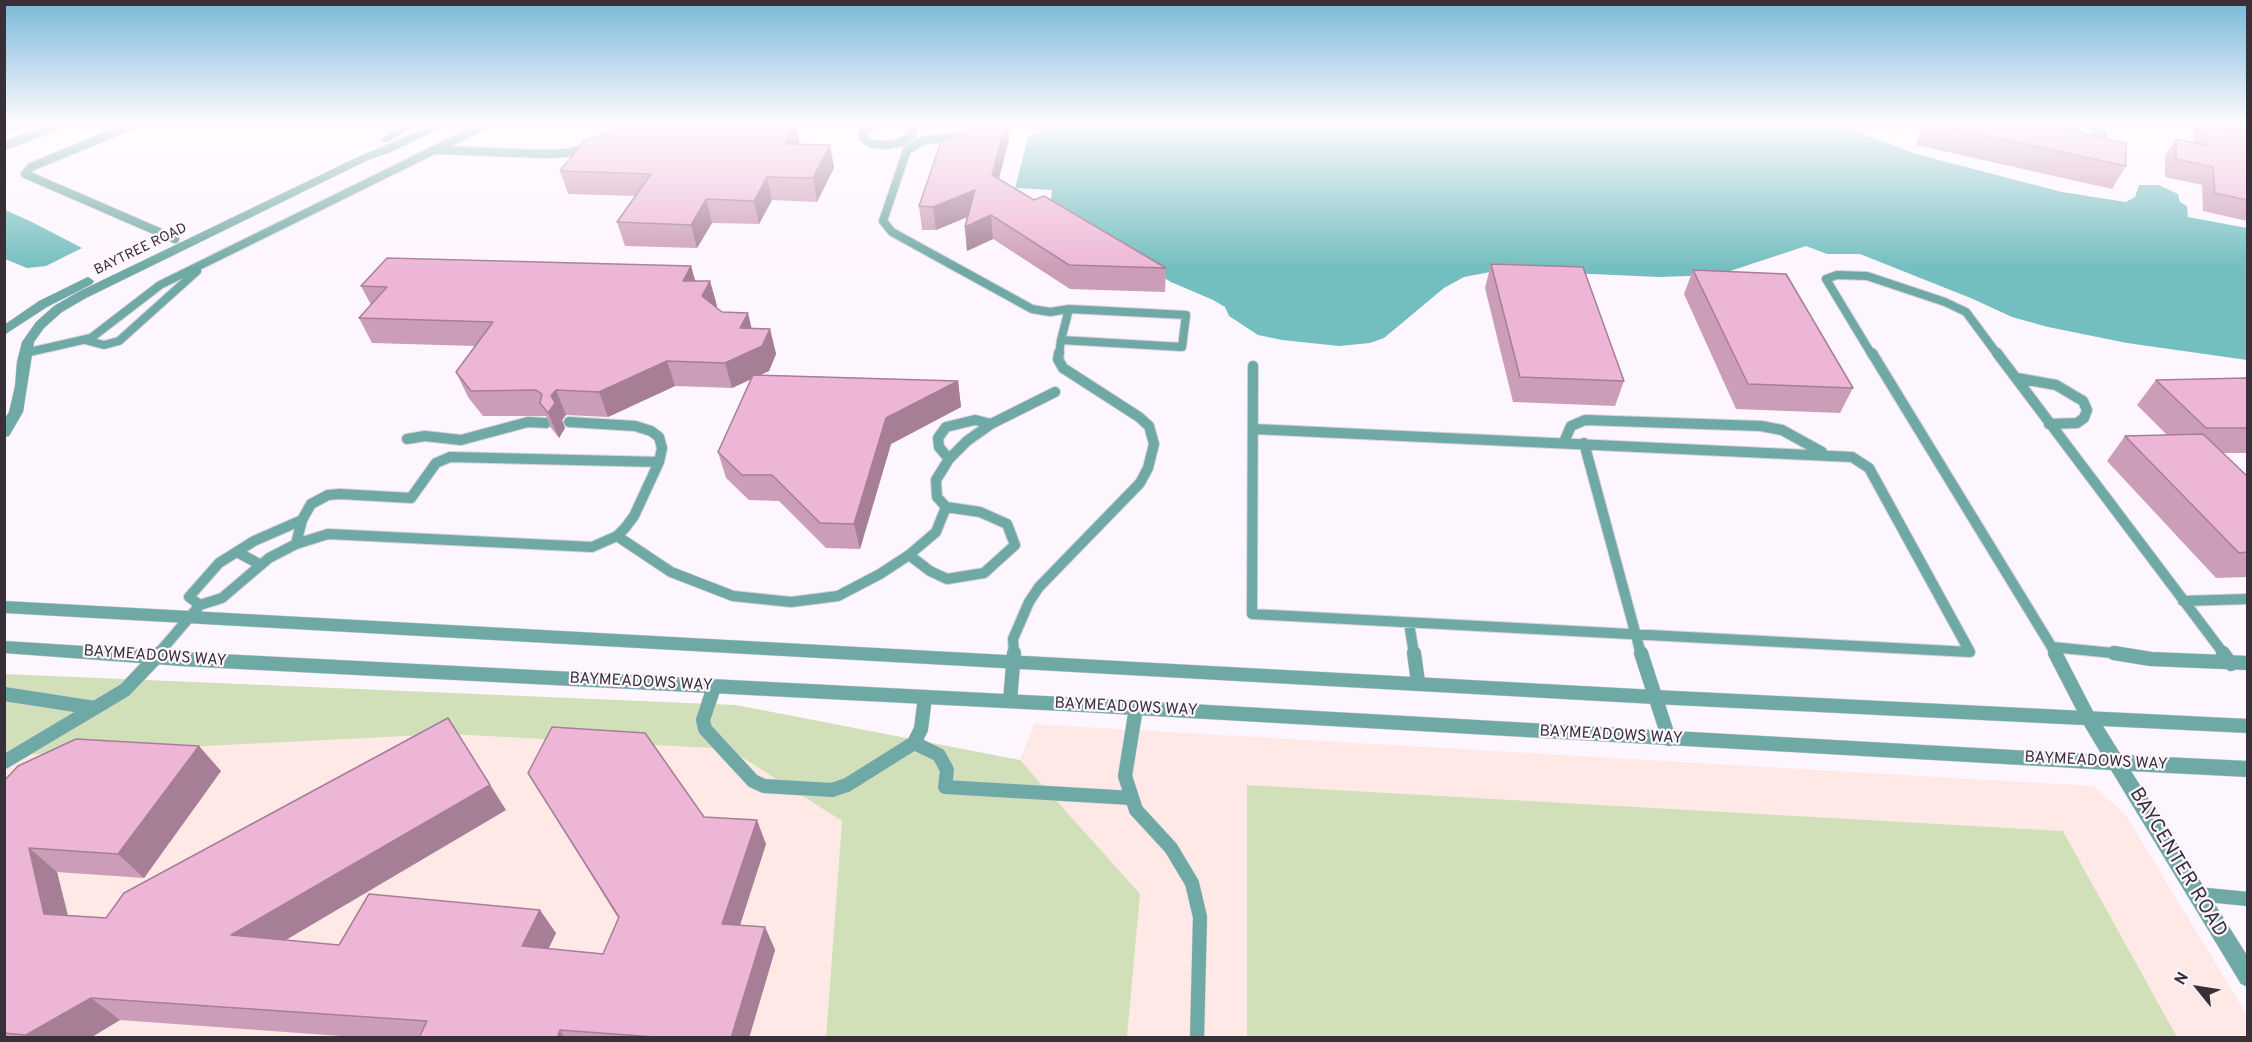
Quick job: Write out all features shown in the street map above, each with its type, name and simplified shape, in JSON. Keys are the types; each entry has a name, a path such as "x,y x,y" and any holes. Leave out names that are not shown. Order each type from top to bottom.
{"street":[{"name":"BAYTREE ROAD","path":"4,331 56,297 317,172"},
{"name":"BAYTREE ROAD","path":"4,433 16,412 22,386 25,353 32,335 40,325 69,302 336,172"},
{"path":"4,607 194,611 1014,662 2247,726"},
{"name":"BAYMEADOWS WAY","path":"4,647 2117,764 2247,769"},
{"name":"BAYCENTER ROAD","path":"2088,717 2247,977"}],"lane":[{"path":"26,172 25,174 175,239"},
{"path":"25,353 85,340 97,335 157,287 391,172"},
{"path":"899,172 884,214 883,221 886,226 897,237 1032,309 1050,312 1069,309 1186,315 1182,347 1061,340"},
{"path":"85,340 104,345 122,339 189,280 201,266"},
{"path":"2088,717 2052,647 1826,279 1837,275 1867,276 1956,307 1971,317 2231,664"},
{"path":"1010,701 1014,662 1013,639 1020,617 1034,594 1140,483 1148,468 1154,444 1149,426 1139,417 1063,368 1058,359 1069,309"},
{"path":"1253,366 1252,614 1970,652 1869,468 1852,457 1253,429"},
{"path":"2016,378 2056,385 2083,401 2087,410 2084,418 2077,423 2049,423"},
{"path":"909,555 930,571 947,579 984,573 1015,545 1007,524 980,512 946,507 937,496 936,480 949,459 967,441 991,424 1055,393"},
{"path":"949,459 939,447 938,438 946,427 975,420 991,424"},
{"path":"1564,442 1571,426 1585,420 1761,426 1782,430 1825,454"},
{"path":"4,762 125,690 194,611 222,598 261,565 296,544 328,534 592,547 617,536 634,516 659,462 662,448 659,437 651,431 635,426 569,422"},
{"path":"407,440 425,436 461,440 520,424 546,423"},
{"path":"1584,443 1635,635 1669,739"},
{"path":"296,544 302,520 311,504 328,495 411,498 436,463 450,457 659,462"},
{"path":"617,536 671,572 733,596 791,602 838,596 880,574 909,555 936,532 946,507"},
{"path":"194,611 189,597 219,563 254,541 302,520"},
{"path":"237,552 261,565"},
{"path":"2183,601 2247,599"},
{"path":"1409,623 1418,682"},
{"path":"2052,647 2104,651 2151,659 2247,663"},
{"path":"714,687 703,720 705,729 753,781 764,786 832,790 847,785 914,743 921,729 925,697"},
{"path":"4,694 95,708"},
{"path":"1136,708 1125,776 1136,810 1171,848 1192,883 1200,917 1197,1038"},
{"path":"914,743 939,755 947,770 945,787 1132,798"},
{"path":"2196,894 2247,899"}],"shaded area":[{"path":"1034,724 2094,786 2126,815 2247,1015 2247,1037 2177,1037 2063,831 1247,785 1247,1037 1127,1037 1139,894 1020,760"},
{"path":"448,734 729,749 842,821 826,1037 5,1038 5,756"}],"green space":[{"path":"5,674 736,705 1020,760 1140,894 1127,1037 826,1037 842,821 729,749 448,734 5,756"},
{"path":"1247,785 2063,831 2177,1037 1247,1037"}],"water":[{"path":"1019,172 1984,172 2062,192 2126,202 2135,197 2139,185 2159,185 2178,194 2180,202 2187,206 2188,217 2247,228 2247,360 2127,343 2048,327 2012,317 1860,254 1827,254 1806,246 1718,275 1659,277 1501,270 1464,277 1444,288 1384,338 1370,343 1339,346 1282,340 1258,335 1229,316 1225,307 1171,282 1050,211 1052,190 1015,188"},
{"path":"5,210 82,248 46,266 27,268 5,259"}],"building":[{"path":"579,172 816,172 813,178 767,177 754,201 706,199 691,225 617,222 651,174"},
{"path":"931,172 993,172 992,175 1034,200 1044,196 1166,268 1069,265 991,215 965,227 975,190 933,207 919,206"},
{"path":"2213,172 2247,172 2247,200 2215,193"},
{"path":"387,258 691,266 683,281 710,281 702,296 722,312 748,313 740,328 770,329 762,346 725,363 667,361 599,392 556,390 551,396 555,403 548,413 540,403 542,394 536,390 471,391 456,372 493,322 359,318 387,287 361,286"},
{"path":"1491,264 1583,267 1624,381 1520,377"},
{"path":"1693,270 1786,274 1853,388 1748,384"},
{"path":"753,375 958,381 886,418 854,524 820,523 772,475 742,475 718,452"},
{"path":"2247,378 2247,428 2206,428 2156,380"},
{"path":"2203,434 2247,476 2247,552 2239,553 2125,436"},
{"path":"448,718 490,785 231,935 339,945 369,894 540,910 522,946 603,954 619,917 528,773 552,727 645,733 704,817 757,820 722,924 765,927 731,1038 669,1038 560,1030 557,1038 419,1038 427,1021 91,998 26,1035 4,1033 4,781 18,766 76,739 199,746 118,854 29,848 44,914 106,918 124,893"}]}
